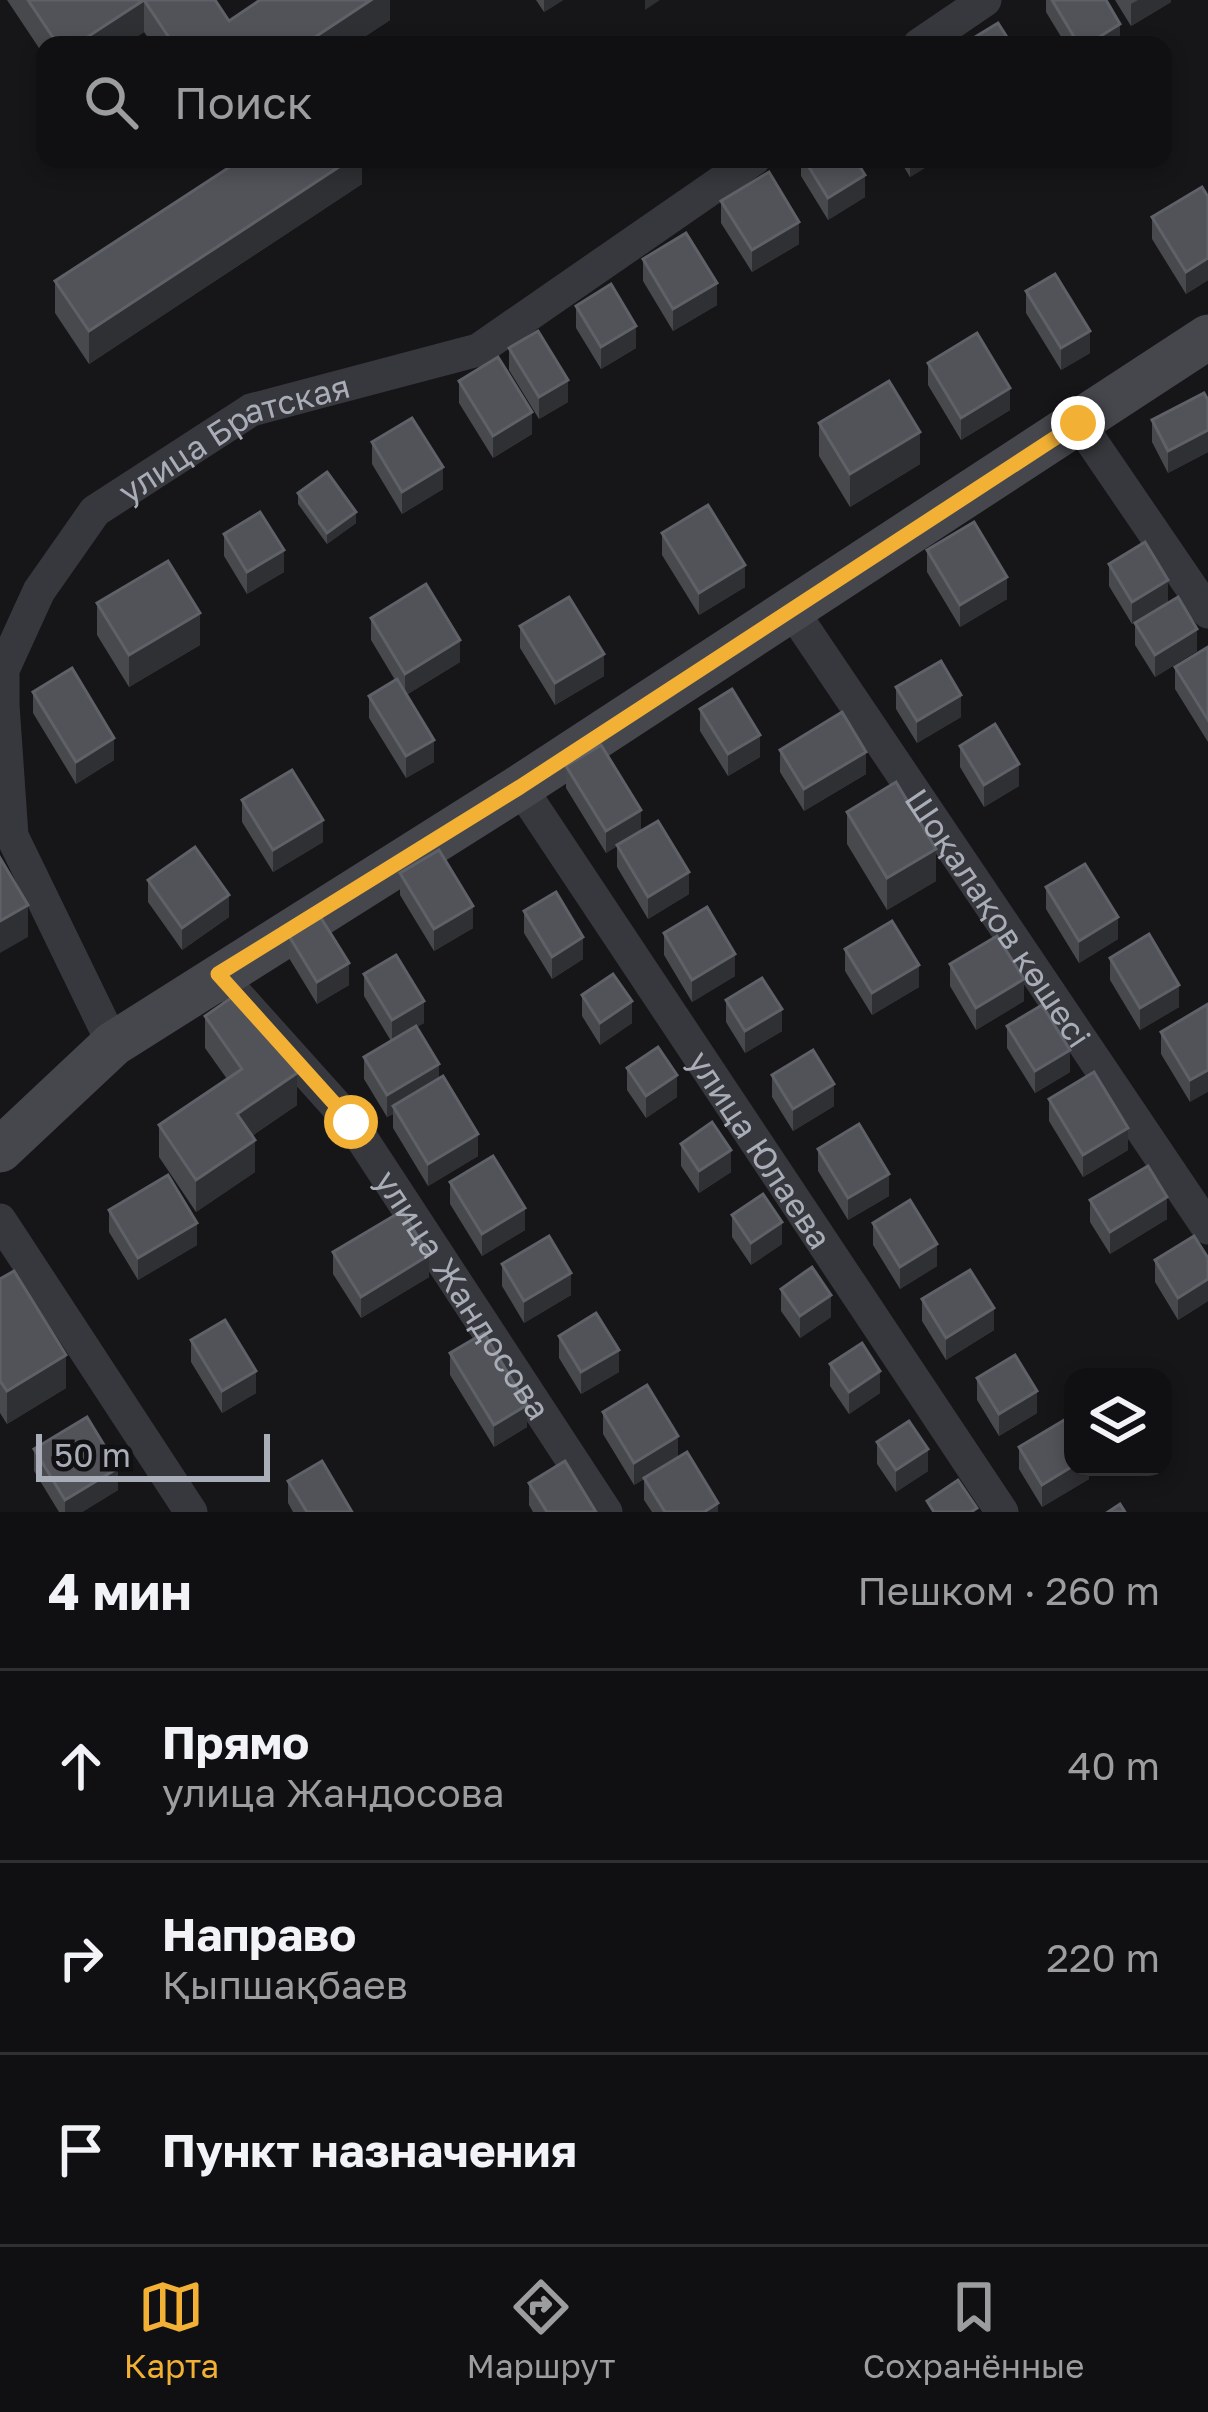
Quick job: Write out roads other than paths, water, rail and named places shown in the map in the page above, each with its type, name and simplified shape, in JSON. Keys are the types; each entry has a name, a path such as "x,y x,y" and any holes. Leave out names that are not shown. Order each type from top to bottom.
{"street":[{"path":"933,36 985,0"},
{"name":"улица Братская","path":"113,1043 11,836 4,705 4,670 39,591 95,511 251,410 478,350 741,168"},
{"path":"0,1150 113,1043 520,787 1208,337"},
{"path":"1078,423 1208,612"},
{"name":"Шоқалақов көшесі","path":"791,609 1208,1228"},
{"name":"улица Юлаева","path":"520,787 1002,1512"},
{"name":"улица Жандосова","path":"218,974 351,1122 606,1512"},
{"path":"0,1220 191,1512"}]}
